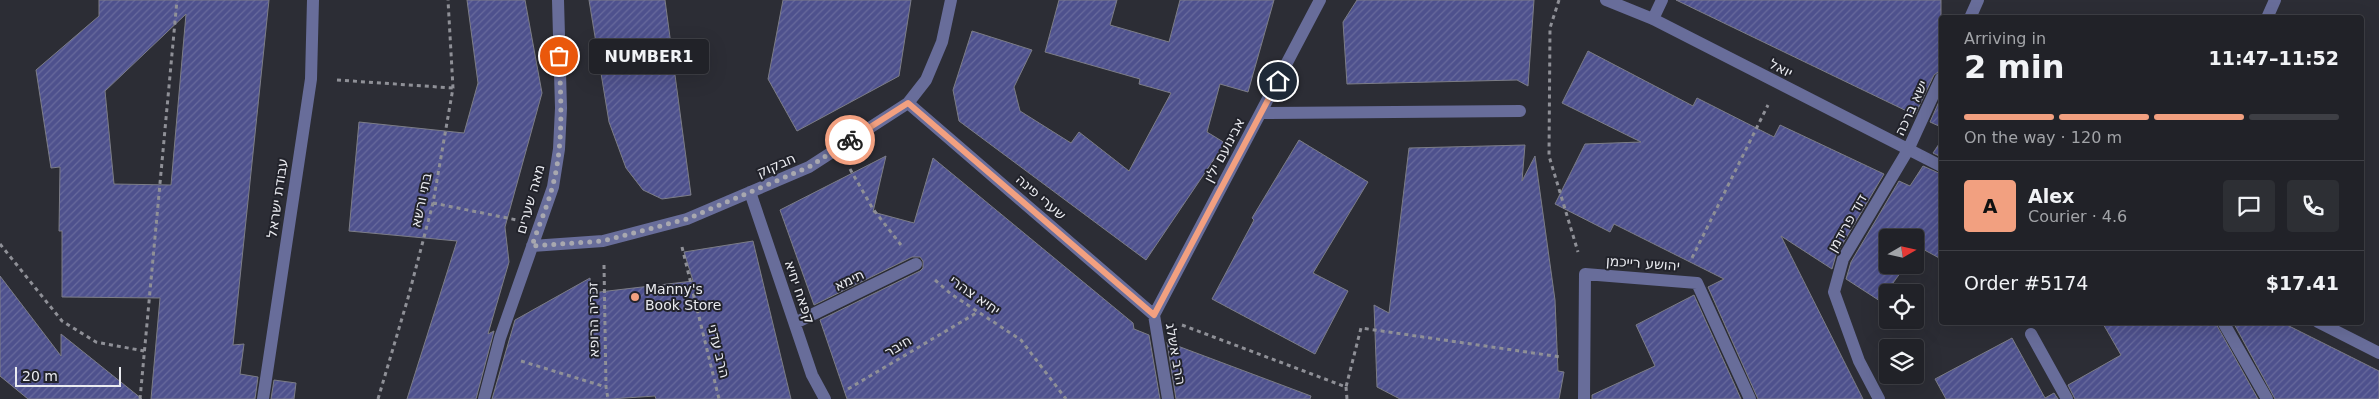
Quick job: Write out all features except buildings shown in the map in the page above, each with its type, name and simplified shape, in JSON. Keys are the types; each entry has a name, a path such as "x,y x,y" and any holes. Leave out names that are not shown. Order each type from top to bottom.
{"street":[{"name":"עבודת ישראל","path":"262,399 311,79 313,0"},
{"name":"מאה שערים","path":"484,399 500,338 553,186 559,150 561,108 558,0"},
{"name":"חבקוק","path":"532,246 603,241 676,222 809,167 908,103 926,80 942,42 951,0"},
{"name":"אבינועם ילין","path":"1154,315 1320,0"},
{"name":"יואל","path":"1606,0 1653,20 1939,165"},
{"path":"1653,20 1662,0"},
{"path":"1971,15 1978,0"},
{"path":"2268,15 2275,0"},
{"name":"ישא ברכה","path":"1908,150 1939,82"},
{"name":"שערי פינה","path":"908,103 1154,315"},
{"path":"1261,113 1520,111"},
{"name":"דוד פרידמן","path":"1879,399 1859,361 1834,292 1842,258 1908,150"},
{"name":"קפאח יחיא","path":"750,192 812,375 825,399"},
{"name":"תימא","path":"795,323 916,264"},
{"path":"1584,399 1585,274"},
{"name":"יהושע רייכמן","path":"1585,274 1697,283 1750,399"},
{"name":"הרב אשלג","path":"1154,315 1168,399"},
{"path":"2225,325 2266,399"},
{"path":"2324,325 2379,353"},
{"path":"2031,334 2067,399"}],"path":[{"path":"140,399 177,0"},
{"name":"בתי ורשא","path":"378,399 408,298 433,203 453,88 448,0"},
{"path":"1559,0 1550,28 1549,156 1585,274"},
{"path":"311,79 453,88"},
{"path":"1680,281 1778,84"},
{"name":"יחיא צהרי","path":"838,148 873,209 916,264 951,294 1021,340 1066,399"},
{"path":"433,203 539,225"},
{"name":"הרב עדני","path":"676,222 719,399"},
{"name":"זכריה הרופא","path":"603,241 606,387 608,399"},
{"path":"0,244 62,321 96,342 144,351"},
{"name":"חיבר","path":"846,389 978,312"},
{"path":"1154,315 1346,387"},
{"path":"1346,399 1346,387 1362,328 1584,360"},
{"path":"522,361 606,387"}],"way so far":[{"path":"559,56 561,108 559,150 553,186 532,246 603,241 687,219 809,167 850,140"}],"place":[{"name":"NUMBER1","path":"559,56"},
{"name":"Manny's Book Store","path":"635,297"}],"route":[{"path":"850,140 908,103 1154,315 1278,81"}]}
